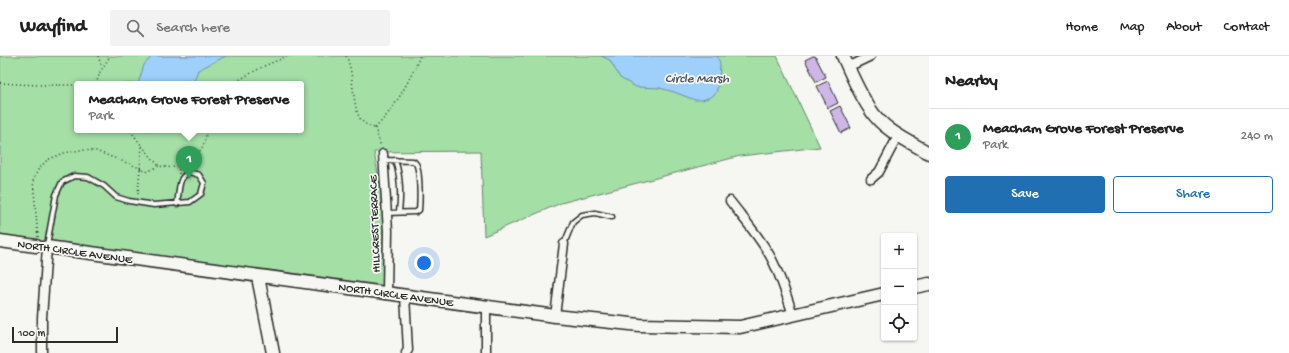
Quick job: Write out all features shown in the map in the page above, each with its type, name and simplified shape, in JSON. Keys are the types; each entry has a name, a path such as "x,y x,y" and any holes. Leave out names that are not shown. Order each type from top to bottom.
{"street":[{"path":"871,56 845,61 870,110 882,123 898,136 929,153"},
{"path":"872,179 879,172 898,136"},
{"name":"HILLCREST TERRACE","path":"383,157 387,212 387,293"},
{"path":"730,201 769,254 784,286 793,315"},
{"name":"NORTH CIRCLE AVENUE","path":"0,241 486,307 640,325 740,327 881,295"},
{"path":"555,316 564,244"},
{"path":"41,246 42,353"},
{"path":"258,277 273,353"},
{"path":"917,286 929,284"},
{"path":"405,296 408,350 406,353"},
{"path":"486,307 486,353"}],"lane":[{"path":"383,157 395,160 414,161 417,165 419,184 419,210 416,212 387,212"},
{"path":"395,160 399,171 399,212"},
{"path":"41,246 56,195 62,182 74,176 88,177 104,186 116,197 129,201 154,205 177,204 190,202 201,194 204,183 199,175 188,172 182,177 177,204"},
{"path":"564,244 573,222 582,215 595,213 612,217"}],"path":[{"path":"98,56 102,68"},
{"path":"97,81 102,68 110,56"},
{"path":"238,81 264,66 288,56"},
{"path":"346,56 352,78 357,114 363,122 375,128 383,157"},
{"path":"375,128 385,119 394,105 414,70 420,56"},
{"path":"0,83 36,85 74,84"},
{"path":"138,194 140,168 146,172 159,166 170,168 177,167 189,161 203,145 206,133"},
{"path":"142,146 159,166"}],"green space":[{"path":"0,56 777,56 820,147 740,156 561,203 484,236 481,151 374,152 388,231 387,293 0,241"}],"water":[{"path":"152,56 226,56 198,70 194,81 139,81 144,65"},
{"name":"Circle Marsh","path":"601,56 717,56 720,63 719,82 716,93 711,97 702,100 695,100 660,88 636,87 620,78 610,60"}],"building":[{"path":"815,56 826,77 816,82 805,60"},
{"path":"828,81 838,103 828,108 817,86"},
{"path":"840,106 851,128 841,133 830,111"}],"place":[{"name":"Meacham Grove Forest Preserve","path":"189,179"}]}
